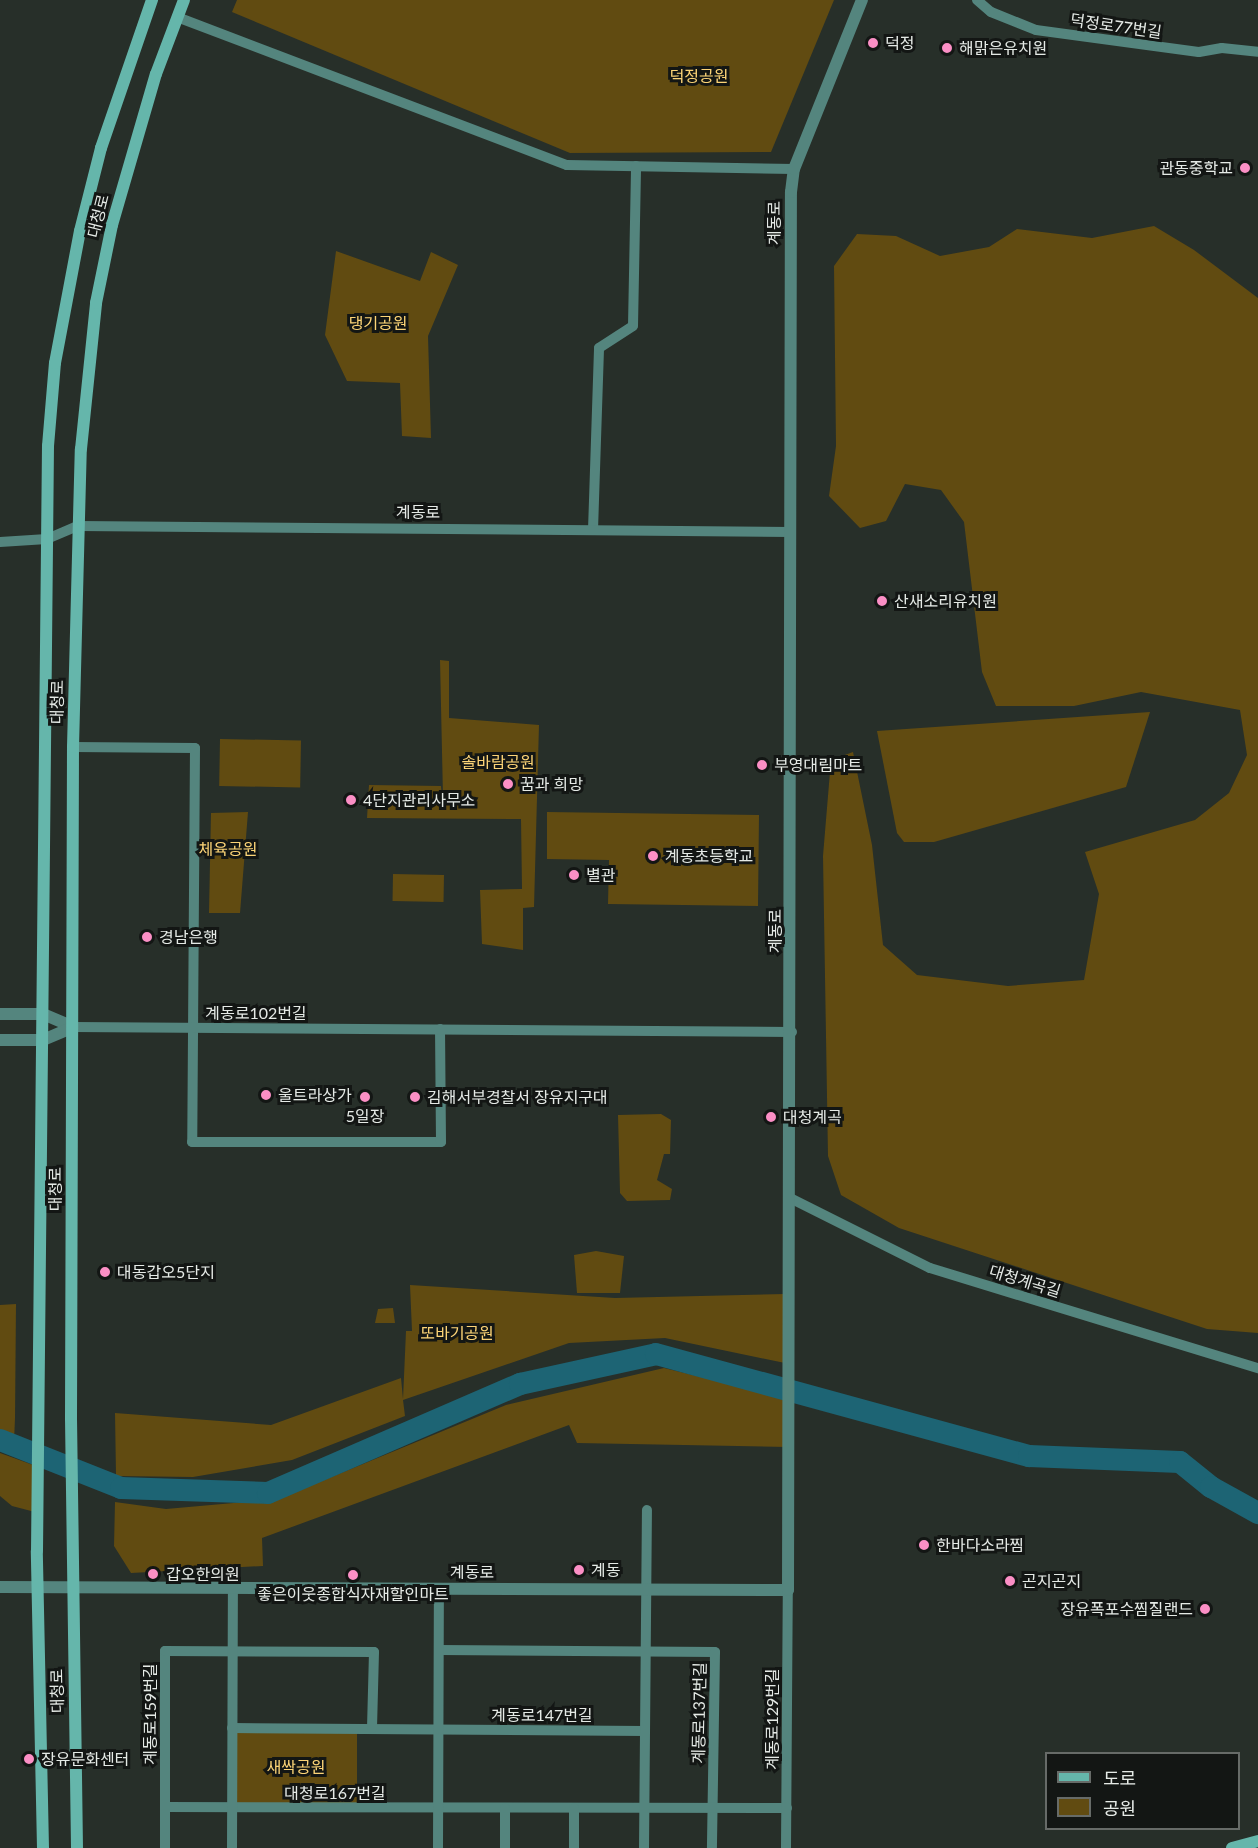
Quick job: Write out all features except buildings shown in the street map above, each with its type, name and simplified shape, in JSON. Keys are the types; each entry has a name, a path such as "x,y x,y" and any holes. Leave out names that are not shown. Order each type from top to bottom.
{"main road":[{"name":"대청로","path":"43,1848 37,1536 41,1405 48,446 55,363 80,231 101,148 152,0"},
{"name":"대청로","path":"77,1848 71,1419 73,747 81,449 96,303 130,157 184,0"},
{"path":"1232,1848 1258,1841"}],"street":[{"name":"계동로","path":"0,1587 788,1590 792,1199 791,192 794,169 862,0"},
{"name":"덕정로77번길","path":"977,0 991,12 1036,30 1199,52 1222,48 1258,52"},
{"path":"177,17 567,165 794,169"},
{"path":"592,530 599,348 633,326 636,166"},
{"name":"계동로","path":"0,542 47,539 78,526 791,532"},
{"path":"73,747 195,748 192,1142 441,1142 440,1029"},
{"path":"0,1014 43,1014 73,1027"},
{"path":"0,1040 43,1040 73,1027"},
{"name":"계동로102번길","path":"73,1027 792,1032"},
{"name":"대청계곡길","path":"792,1199 930,1268 1258,1368"},
{"path":"644,1848 647,1510"},
{"path":"232,1588 232,1848"},
{"path":"438,1848 439,1588"},
{"name":"계동로129번길","path":"786,1848 788,1590"},
{"name":"계동로137번길","path":"439,1650 715,1652 712,1808"},
{"name":"계동로159번길","path":"165,1807 165,1651 374,1652 372,1728"},
{"name":"계동로147번길","path":"232,1728 645,1731"},
{"path":"165,1807 165,1848"},
{"name":"대청로167번길","path":"165,1807 786,1808"},
{"path":"505,1808 505,1848"},
{"path":"574,1808 574,1848"},
{"path":"712,1808 712,1848"}],"green space":[{"name":"덕정공원","path":"237,0 834,0 771,152 570,153 232,12"},
{"path":"1154,226 1194,250 1258,298 1258,1333 1207,1329 899,1228 841,1195 828,1156 823,856 831,760 853,752 872,845 883,945 917,975 1008,986 1084,980 1099,894 1085,852 1195,820 1229,793 1247,755 1240,710 1141,692 1074,706 996,706 982,672 964,522 941,490 905,484 886,521 860,528 829,496 836,446 834,266 857,234 896,236 940,256 989,247 1017,229 1092,238"},
{"name":"댕기공원","path":"336,251 420,281 431,252 458,265 428,336 431,438 402,436 400,383 347,381 325,335"},
{"name":"솔바람공원","path":"440,660 449,661 449,718 539,725 534,907 523,908 523,950 482,944 480,890 522,889 521,819 367,818 369,785 441,786 442,797 447,798 443,797"},
{"path":"1150,712 1126,787 934,842 904,842 897,833 877,731"},
{"path":"220,739 301,740 300,787 219,786"},
{"name":"체육공원","path":"248,812 240,913 209,913 211,813"},
{"path":"547,812 759,815 758,906 608,904 609,860 547,859"},
{"path":"393,874 444,875 444,902 393,901"},
{"path":"661,1114 671,1120 670,1154 664,1154 657,1180 672,1189 670,1200 627,1201 620,1193 618,1115"},
{"path":"596,1251 624,1256 620,1293 577,1293 574,1255"},
{"name":"또바기공원","path":"410,1285 615,1298 785,1294 785,1363 665,1338 569,1343 403,1400 405,1416 292,1460 193,1477 116,1476 115,1413 271,1425 401,1378 403,1399 406,1331 412,1331"},
{"path":"16,1304 14,1442 0,1434 0,1305"},
{"path":"393,1308 395,1323 375,1323 378,1309"},
{"path":"664,1368 783,1397 788,1447 577,1443 569,1425 262,1538 263,1566 131,1573 114,1546 115,1502 166,1509 278,1499 506,1405"},
{"path":"0,1453 36,1466 35,1512 12,1506 0,1496"},
{"name":"새싹공원","path":"234,1731 357,1731 357,1803 234,1803"}],"waterway":[{"path":"0,1440 121,1488 268,1493 520,1384 656,1354 1029,1456 1180,1462 1211,1487 1258,1513"}],"place":[{"name":"덕정","path":"873,43"},
{"name":"해맑은유치원","path":"947,48"},
{"name":"관동중학교","path":"1245,168"},
{"name":"산새소리유치원","path":"882,601"},
{"name":"부영대림마트","path":"762,765"},
{"name":"꿈과 희망","path":"508,784"},
{"name":"4단지관리사무소","path":"351,800"},
{"name":"계동초등학교","path":"653,856"},
{"name":"별관","path":"574,875"},
{"name":"경남은행","path":"147,937"},
{"name":"울트라상가","path":"266,1095"},
{"name":"5일장","path":"365,1097"},
{"name":"김해서부경찰서 장유지구대","path":"415,1097"},
{"name":"대청계곡","path":"771,1117"},
{"name":"대동갑오5단지","path":"105,1272"},
{"name":"한바다소라찜","path":"924,1545"},
{"name":"계동","path":"579,1570"},
{"name":"갑오한의원","path":"153,1574"},
{"name":"좋은이웃종합식자재할인마트","path":"353,1575"},
{"name":"곤지곤지","path":"1010,1581"},
{"name":"장유폭포수찜질랜드","path":"1205,1609"},
{"name":"장유문화센터","path":"29,1759"}]}
